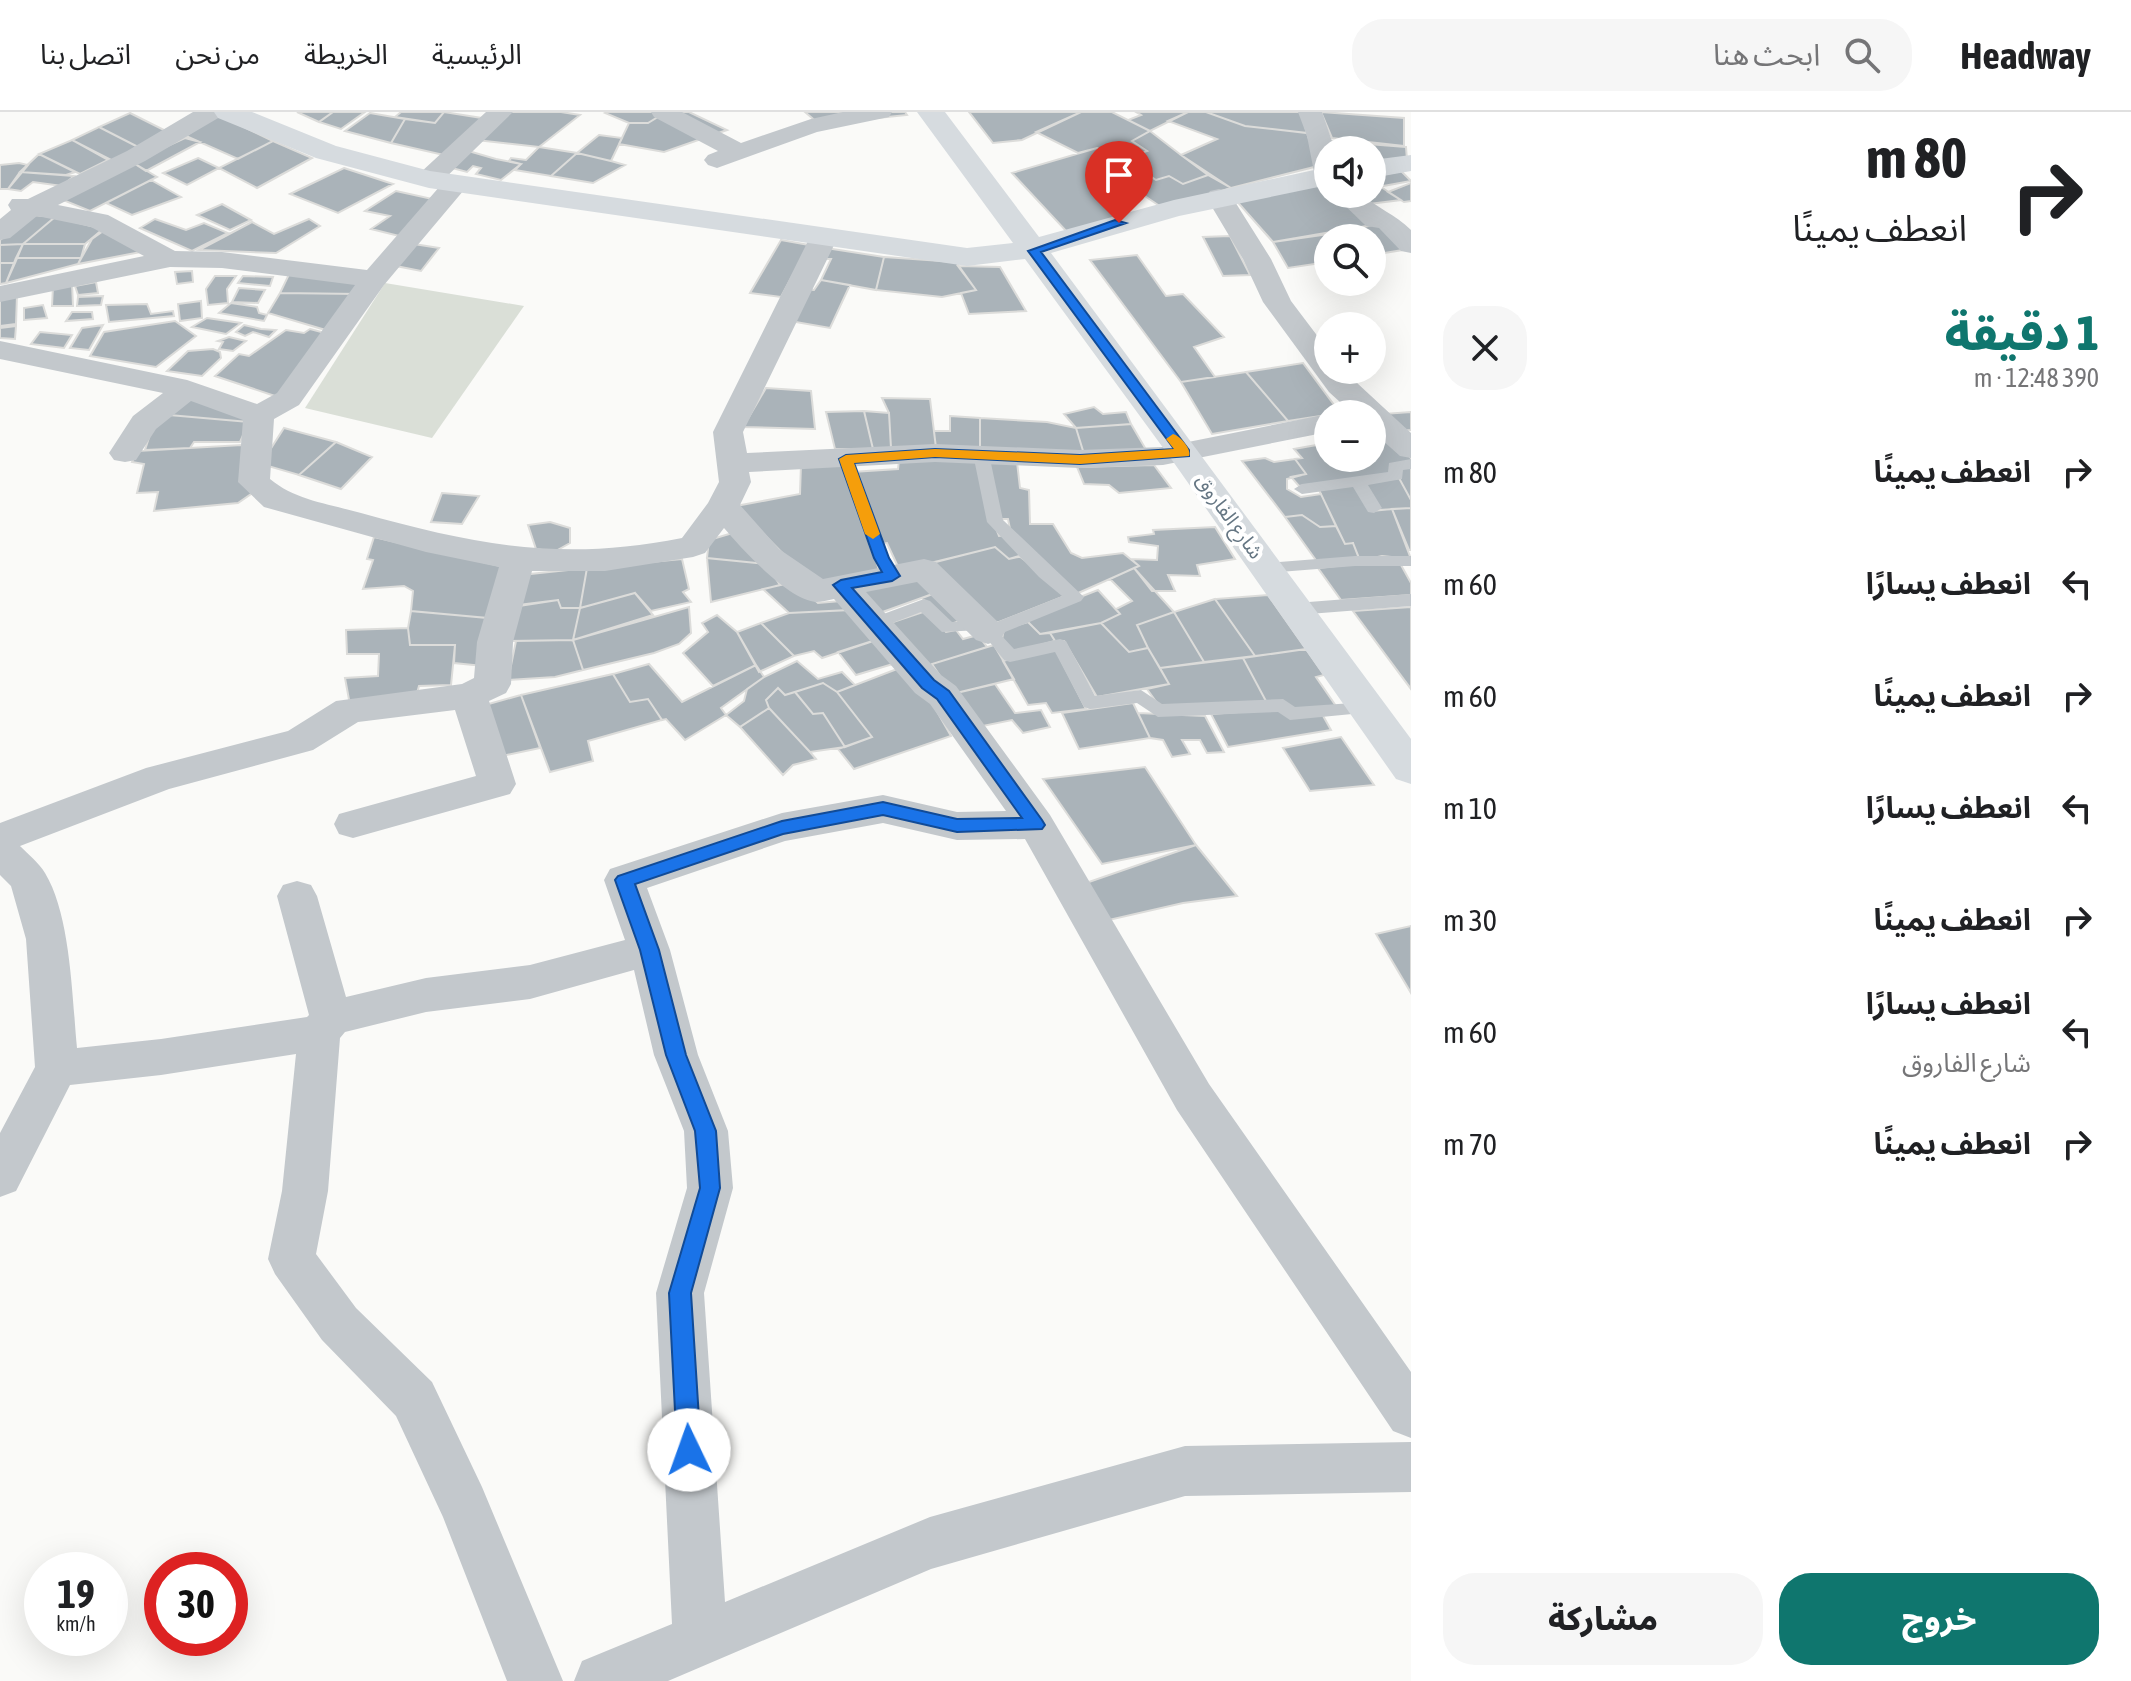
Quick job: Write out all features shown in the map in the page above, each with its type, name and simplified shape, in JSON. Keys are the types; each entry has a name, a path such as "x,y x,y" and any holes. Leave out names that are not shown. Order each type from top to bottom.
{"main road":[{"path":"228,112 326,152 442,182 823,239 967,257 1034,251 1119,223 1219,197 1314,180"},
{"name":"شارع الفاروق","path":"931,112 1184,453 1411,769"},
{"path":"1386,167 1411,163"}],"street":[{"path":"0,232 34,206 136,156 211,112"},
{"path":"0,350 187,389 259,415 288,399 442,182 466,141 501,112"},
{"path":"663,112 728,156 802,119 880,112"},
{"path":"1310,112 1320,136"},
{"path":"1219,197 1257,259 1277,302 1353,400"},
{"path":"0,202 34,206 99,221 170,259"},
{"path":"1362,208 1375,220 1385,219 1411,245"},
{"path":"259,415 254,482 275,500 518,560 566,561 651,555 693,546 723,506 735,482 728,432 823,239"},
{"path":"0,294 170,259 222,260 374,279"},
{"path":"125,453 144,423 187,389"},
{"path":"1386,409 1411,406"},
{"path":"734,463 935,453 1080,459 1184,453 1314,426"},
{"path":"1386,429 1411,449"},
{"path":"723,506 767,557 817,591 924,570 983,628"},
{"path":"0,838 159,778 300,741 349,710 469,696 493,684 491,671 498,624 518,560"},
{"path":"841,585 928,684 943,695 1036,825 1193,1097 1411,1414"},
{"path":"353,824 393,810 497,784 469,696"},
{"path":"700,1639 680,1293 710,1188 706,1131 676,1055 649,950 624,880 782,827 883,809 957,826 1036,825"},
{"path":"0,850 29,880 46,939 57,1068 0,1177"},
{"path":"297,896 325,1025 305,1191 292,1259 339,1324 414,1399 464,1505 535,1681"},
{"path":"57,1068 161,1057 325,1025 426,995 530,982 649,950"},
{"path":"602,1681 930,1543 1185,1471 1411,1467"}],"lane":[{"path":"876,623 924,605 948,628 983,628 1075,597 1045,573 1011,534 995,522 981,454"},
{"path":"846,459 881,558 892,576"},
{"path":"1302,489 1396,476 1395,466 1411,464"},
{"path":"1358,481 1374,508"},
{"path":"1267,568 1355,561 1411,561"},
{"path":"1296,609 1411,600"},
{"path":"983,628 1010,656 1060,645 1090,703 1141,696 1158,711 1283,705 1290,714 1367,708"}],"shaded area":[{"path":"385,283 524,306 432,438 305,408"}],"building":[{"path":"297,112 333,112 319,122"},
{"path":"333,112 365,112 341,129 319,122"},
{"path":"401,112 444,112 435,123 395,117"},
{"path":"444,112 488,119 448,156 391,143 405,119 435,123"},
{"path":"506,112 580,115 539,147 476,140"},
{"path":"607,112 666,112 648,123 629,123"},
{"path":"666,112 689,112 727,130 664,152 619,144 629,123 648,123"},
{"path":"805,112 905,112 907,115 819,124"},
{"path":"969,112 1081,112 1022,140 993,143"},
{"path":"1081,112 1112,112 1150,131 1132,141 1147,151 1122,160 1097,148 1078,153 1036,132"},
{"path":"1136,112 1188,112 1150,131 1128,120 1141,115"},
{"path":"1188,112 1206,112 1245,126 1307,133 1314,154 1314,167 1231,188 1181,155 1217,139 1168,121"},
{"path":"1206,112 1301,112 1307,133 1245,126"},
{"path":"1321,112 1404,118 1404,146 1386,144 1386,136 1331,136"},
{"path":"130,113 170,133 140,148 99,127"},
{"path":"370,113 405,119 391,143 345,131"},
{"path":"217,114 273,141 238,159 186,136"},
{"path":"99,127 140,148 113,161 72,140"},
{"path":"1150,131 1208,175 1183,184 1169,176 1156,180 1122,160 1147,151 1132,141"},
{"path":"599,135 622,138 611,161 577,153"},
{"path":"185,138 200,142 146,171 132,162"},
{"path":"72,140 108,160 80,174 39,154"},
{"path":"273,141 312,158 257,188 219,168"},
{"path":"1386,145 1406,147 1407,160 1386,163"},
{"path":"539,147 577,153 551,176 515,170 521,164 509,161 511,158 526,160"},
{"path":"1097,148 1150,176 1099,197 1126,217 1067,232 1012,173"},
{"path":"465,150 521,164 501,180 476,174 481,168 473,166 467,172 448,167"},
{"path":"577,153 625,165 593,183 551,176"},
{"path":"39,154 75,172 66,175 20,172"},
{"path":"198,158 219,168 187,185 163,173"},
{"path":"132,162 157,177 90,211 58,198"},
{"path":"0,165 28,165 8,189 0,189"},
{"path":"344,168 393,184 338,213 290,194"},
{"path":"1401,171 1411,181 1386,185 1386,174"},
{"path":"20,172 74,176 62,186 33,182 21,191 8,189"},
{"path":"1208,175 1231,188 1164,209 1130,186 1150,176 1156,180 1169,176 1183,184"},
{"path":"151,180 181,197 132,215 106,203"},
{"path":"1411,183 1411,201 1404,202 1388,192"},
{"path":"1299,184 1314,185 1314,208 1354,208 1371,224 1314,224 1314,235 1273,242 1233,197"},
{"path":"1386,190 1401,200 1386,202"},
{"path":"396,191 437,200 403,237 371,229 390,216 365,211"},
{"path":"222,204 251,220 230,230 197,215"},
{"path":"33,215 55,217 23,244 0,245 0,240"},
{"path":"55,217 103,229 85,244 23,244"},
{"path":"155,219 186,230 204,223 228,233 192,251 140,228"},
{"path":"309,219 320,226 276,253 199,250 252,222 274,234"},
{"path":"1385,222 1409,249 1386,253 1386,224 1377,224"},
{"path":"106,229 151,250 78,264 92,239"},
{"path":"1230,236 1250,275 1223,276 1203,237"},
{"path":"1314,236 1314,264 1288,268 1273,242"},
{"path":"781,240 809,245 781,297 750,293"},
{"path":"23,244 85,244 81,258 16,258"},
{"path":"23,244 15,263 0,263 0,245"},
{"path":"414,244 439,248 421,271 396,266"},
{"path":"826,248 884,257 876,290 821,280 831,259 822,259"},
{"path":"1137,255 1166,296 1183,294 1224,337 1194,347 1215,377 1181,382 1090,260"},
{"path":"884,257 956,262 976,290 942,297 876,290"},
{"path":"16,258 81,258 78,264 6,283"},
{"path":"0,263 15,263 6,283 0,284"},
{"path":"293,266 369,274 358,294 280,293"},
{"path":"958,266 1000,267 1026,311 969,314 961,293 976,290"},
{"path":"192,271 193,282 177,284 175,272"},
{"path":"215,276 236,276 227,289 228,303 208,305 206,289"},
{"path":"243,276 273,277 270,286 238,283"},
{"path":"821,280 850,285 830,328 790,321 804,289 814,290"},
{"path":"96,282 98,293 78,295 75,286"},
{"path":"72,283 73,306 52,306 53,286"},
{"path":"239,288 265,290 258,303 232,302"},
{"path":"280,293 358,294 329,331 268,313"},
{"path":"17,295 16,324 0,326 0,300"},
{"path":"103,296 101,305 77,306 78,297"},
{"path":"201,301 202,318 180,321 178,304"},
{"path":"231,303 257,307 259,313 267,315 264,321 219,313"},
{"path":"147,304 151,314 173,311 174,316 109,322 106,305"},
{"path":"43,305 47,318 24,320 24,308"},
{"path":"72,312 92,312 93,319 66,321"},
{"path":"207,318 241,323 226,334 192,327"},
{"path":"175,321 196,336 156,367 90,356 104,332"},
{"path":"103,325 89,350 70,348 82,328"},
{"path":"244,325 276,330 269,337 253,332 245,336 236,332"},
{"path":"16,326 15,339 0,338 0,328"},
{"path":"310,329 329,334 281,398 215,376 239,354 249,356 286,330 304,333"},
{"path":"40,332 72,335 64,348 31,344"},
{"path":"229,337 246,341 233,351 219,349 223,342 218,341"},
{"path":"213,349 220,352 221,358 202,376 167,371 188,351"},
{"path":"1303,363 1314,378 1314,384 1319,384 1330,400 1314,400 1314,417 1288,421 1246,372"},
{"path":"1246,372 1288,421 1212,434 1181,382"},
{"path":"196,388 249,422 169,415"},
{"path":"766,388 811,391 815,429 743,427"},
{"path":"882,398 930,399 936,448 891,448 889,413"},
{"path":"1094,407 1103,414 1126,412 1131,424 1076,428 1064,414"},
{"path":"864,411 873,449 835,449 826,412"},
{"path":"864,411 889,413 891,448 873,449"},
{"path":"1411,412 1411,430 1399,431 1386,414"},
{"path":"169,415 249,422 240,442 194,442 190,448 145,450 153,425"},
{"path":"950,416 980,418 980,450 936,448 934,431 950,431"},
{"path":"980,418 1047,422 1076,428 1084,454 980,450"},
{"path":"1131,424 1148,453 1084,454 1076,428"},
{"path":"284,428 336,442 299,475 261,464"},
{"path":"1393,437 1411,458 1411,462 1393,475 1299,486 1291,477 1306,474 1295,459 1302,458 1294,449 1314,445 1314,472 1386,472 1386,438"},
{"path":"336,442 372,457 341,489 299,475"},
{"path":"242,445 251,494 238,503 154,511 158,492 137,493 144,464 132,462 137,451"},
{"path":"978,458 984,498 999,536 1008,535 1027,555 1009,559 995,547 900,571 887,543 881,544 852,472 898,469 899,460"},
{"path":"1265,458 1274,462 1295,459 1306,474 1287,479 1287,489 1301,497 1321,494 1336,526 1320,527 1302,515 1285,517 1242,461"},
{"path":"984,460 1017,462 1020,488 1029,490 1030,524 1053,524 1071,553 1082,558 1123,553 1139,566 1076,594 1010,529 1008,519 996,519"},
{"path":"840,461 869,531 880,575 816,587 736,506 800,494 801,464"},
{"path":"1154,465 1171,488 1119,493 1109,485 1084,484 1077,467"},
{"path":"1411,465 1411,500 1399,478 1398,467"},
{"path":"1399,478 1411,500 1411,508 1379,510 1361,483"},
{"path":"1357,485 1372,511 1392,509 1411,559 1382,556 1360,561 1353,543 1345,544 1318,488"},
{"path":"442,493 479,496 462,524 431,522"},
{"path":"1411,508 1411,550 1409,550 1392,509"},
{"path":"1302,515 1320,527 1336,526 1345,544 1353,543 1359,558 1318,563 1285,517"},
{"path":"550,522 570,528 570,543 554,552 536,549 528,525"},
{"path":"1215,527 1235,559 1197,565 1200,576 1168,575 1175,591 1152,591 1134,568 1139,566 1131,559 1157,560 1158,546 1129,542 1128,537 1154,534 1153,530"},
{"path":"736,532 766,564 707,558 709,540"},
{"path":"374,537 509,568 498,619 411,611 413,591 404,586 363,589 373,560 367,559"},
{"path":"995,547 1009,559 1019,556 1070,594 999,622 985,622 926,564"},
{"path":"707,558 766,564 780,585 711,602"},
{"path":"682,559 689,589 683,592 691,602 651,611 635,593 580,608 587,568"},
{"path":"1354,564 1401,565 1411,583 1411,595 1341,600 1318,568"},
{"path":"587,568 580,608 561,608 558,600 510,606 521,575"},
{"path":"1134,568 1174,612 1137,625 1148,648 1129,652 1101,623 1120,614 1116,609 1132,601 1110,579"},
{"path":"924,574 938,592 877,614 851,587"},
{"path":"794,582 818,603 841,601 849,610 789,613 763,589"},
{"path":"1098,590 1120,614 1101,623 1040,634 1028,622 1029,617"},
{"path":"938,592 967,618 949,625 922,598"},
{"path":"635,593 653,615 573,640 580,608"},
{"path":"1268,595 1306,649 1255,656 1215,599"},
{"path":"1215,599 1255,656 1204,662 1174,612"},
{"path":"558,600 561,608 580,608 573,640 509,641 519,606"},
{"path":"689,607 691,633 679,644 583,670 573,640"},
{"path":"1411,607 1411,689 1353,611"},
{"path":"849,610 882,638 822,658 814,651 794,656 761,623 789,613"},
{"path":"411,611 498,619 483,666 454,663 455,645 410,645 408,628"},
{"path":"926,611 946,632 956,630 963,639 978,635 987,647 932,664 944,682 890,623"},
{"path":"1174,612 1204,662 1160,668 1148,648 1137,625"},
{"path":"717,615 737,632 756,665 713,686 683,653 708,632 702,623"},
{"path":"1028,622 1040,634 1050,633 1055,641 1014,652 1002,639 1004,629"},
{"path":"761,623 794,656 759,672 737,632"},
{"path":"1101,623 1129,652 1148,648 1169,684 1097,697 1064,641 1055,641 1050,633"},
{"path":"408,628 410,645 455,645 451,685 419,686 417,693 350,705 345,678 378,676 379,654 347,654 346,630"},
{"path":"882,638 903,661 856,675 838,652"},
{"path":"573,640 583,670 555,677 508,680 516,641"},
{"path":"994,645 1014,679 952,694 932,664"},
{"path":"1054,646 1086,709 1052,713 1046,703 1028,705 1003,661"},
{"path":"1306,649 1324,675 1316,677 1336,706 1295,713 1267,703 1243,658"},
{"path":"1243,658 1267,703 1162,710 1147,689 1169,684 1160,668"},
{"path":"797,661 818,679 842,672 855,685 837,692 823,683 785,695 778,688 766,700 769,708 740,727 726,715 744,701 747,689"},
{"path":"649,664 682,702 756,665 764,677 721,708 726,715 685,740 666,719 662,720 648,699 630,702 613,674"},
{"path":"910,664 951,736 854,769 838,749 872,737 837,692"},
{"path":"613,674 630,702 648,699 662,720 588,741 593,761 550,772 521,695"},
{"path":"823,683 837,692 872,737 845,747 823,713 813,714 795,692"},
{"path":"995,684 1015,713 1041,710 1050,727 1023,733 1012,720 973,728 952,694"},
{"path":"778,688 785,695 795,692 813,714 823,713 845,747 810,752 769,708 766,700"},
{"path":"521,695 540,748 497,757 478,707"},
{"path":"1133,703 1150,738 1079,749 1062,713"},
{"path":"769,708 816,759 793,765 783,775 740,727"},
{"path":"1280,709 1322,714 1331,730 1228,747 1211,714"},
{"path":"1138,713 1205,716 1224,752 1207,753 1200,740 1182,740 1190,754 1172,757 1163,740 1150,738"},
{"path":"1341,737 1374,785 1310,791 1283,748"},
{"path":"1145,767 1196,845 1102,864 1043,779"},
{"path":"1196,845 1237,896 1183,903 1109,920 1083,884"},
{"path":"1411,926 1411,993 1376,934"}],"slow traffic":[{"path":"873,534 846,459 935,453 1080,459 1184,453 1173,439"}],"route":[{"path":"689,1450 680,1293 710,1188 706,1131 676,1055 649,950 624,880 782,827 883,809 957,826 1036,825 943,695 928,684 904,653 841,585 892,576 881,558 846,459 935,453 1080,459 1184,453 1034,251 1119,223"}]}
